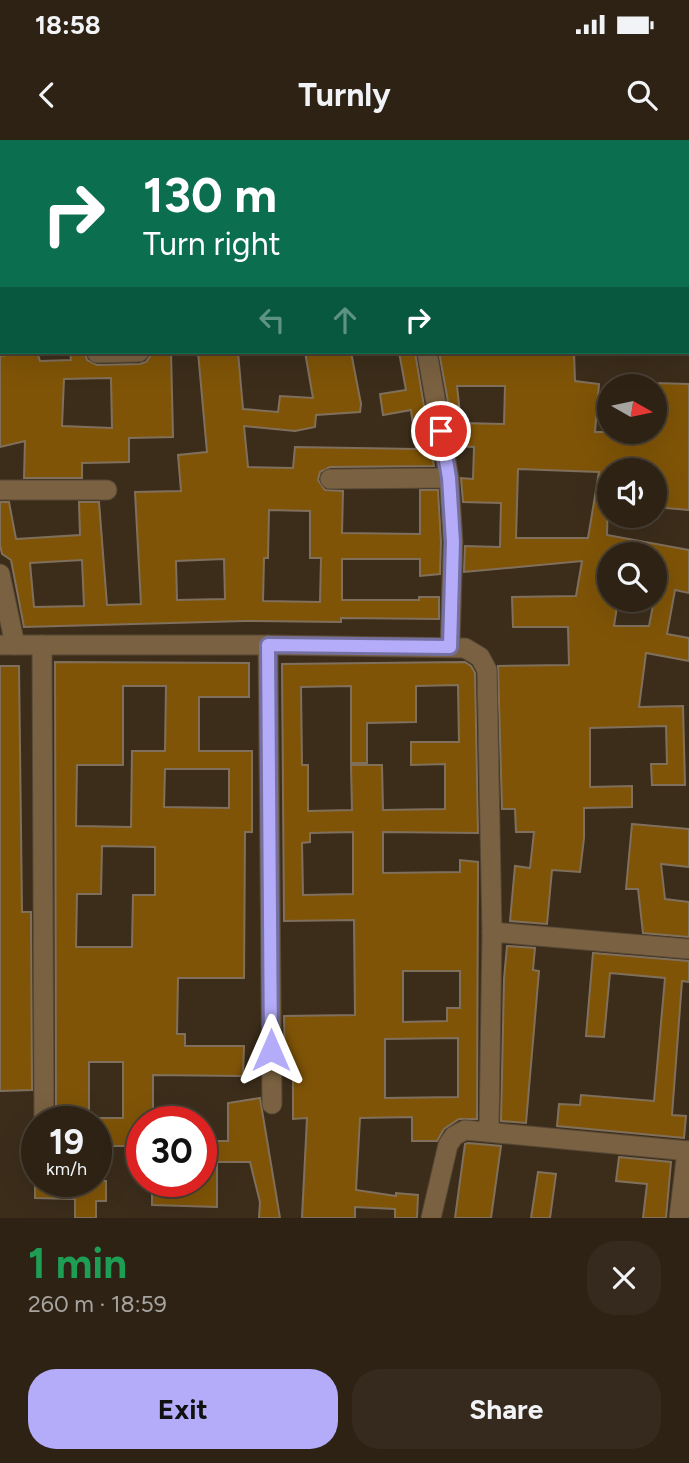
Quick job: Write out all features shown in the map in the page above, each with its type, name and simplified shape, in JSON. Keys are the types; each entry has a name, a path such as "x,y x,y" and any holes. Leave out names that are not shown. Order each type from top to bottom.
{"street":[{"path":"427,354 449,478 453,542 450,647"},
{"path":"330,479 449,478"},
{"path":"0,490 107,490"},
{"path":"0,575 8,645 450,647 465,648 480,657 487,670 492,932 489,1131"},
{"path":"42,645 44,1106"},
{"path":"268,645 272,1104"},
{"path":"492,932 689,949"},
{"path":"431,1218 448,1145 454,1136 465,1130 688,1151 679,1218"}],"building":[{"path":"38,354 40,361 71,360 70,354 86,354 87,360 97,365 140,364 146,362 151,355 171,354 173,437 129,438 129,462 82,463 82,478 24,478 25,441 0,447 0,356","holes":["111,378 112,428 62,426 64,379"]},
{"path":"198,354 238,354 243,409 278,412 280,396 313,398 305,354 351,354 361,404 360,412 316,415 315,427 295,431 244,426 248,467 293,468 295,447 416,449 411,410 383,415 380,394 406,390 399,354 415,354 434,466 330,467 320,472 318,480 325,490 343,491 342,533 420,534 420,490 438,490 440,574 420,576 420,559 342,559 342,600 419,600 419,597 439,597 439,619 341,618 341,622 245,621 24,627 11,560 2,554 0,545 0,502 9,502 16,539 80,535 79,502 99,502 107,605 141,604 135,492 181,491 178,455 207,452","holes":["269,510 310,511 310,558 321,558 320,602 263,601 264,558 268,558","224,559 225,599 177,600 176,561","82,560 84,606 34,607 30,563"]},
{"path":"439,354 574,354 575,381 597,384 597,444 667,444 667,383 689,384 689,510 667,508 667,458 597,458 597,472 518,469 516,538 588,538 597,484 597,528 607,528 607,535 645,542 597,542 597,612 616,612 614,626 649,626 652,612 667,612 667,546 689,550 689,593 675,590 667,634 689,638 689,661 646,653 639,707 683,706 685,785 652,785 651,764 667,764 666,726 590,728 590,787 632,786 632,807 584,808 580,872 552,870 547,924 510,921 515,866 530,868 534,832 516,832 515,809 502,809 498,666 569,665 568,627 513,627 512,597 576,596 582,561 464,572 465,546 500,547 501,503 463,502 461,478 473,479 474,447 456,446","holes":["457,386 505,386 504,424 461,423"]},
{"path":"55,662 249,663 249,697 199,697 199,751 252,751 252,832 245,832 244,978 178,978 177,1034 185,1034 185,1046 244,1046 243,1076 153,1075 153,1106 126,1106 126,1146 112,1146 112,1118 123,1118 123,1062 89,1062 89,1106 56,1106","holes":["123,686 166,686 165,751 132,751 131,827 76,826 77,765 123,765","165,769 229,769 229,808 164,807","102,846 155,847 155,895 133,895 132,947 76,947 77,894 101,894"]},
{"path":"465,662 475,673 478,833 383,832 383,873 460,872 460,860 478,862 477,1119 459,1119 444,1129 437,1141 412,1141 412,1117 360,1118 356,1190 396,1196 396,1193 418,1195 417,1218 395,1218 395,1209 355,1207 355,1218 302,1218 307,1118 293,1119 293,1068 285,1068 284,1016 355,1015 354,920 284,921 282,664","holes":["458,685 459,742 411,742 411,765 445,764 445,809 383,810 382,765 351,765 352,810 308,811 308,765 302,765 301,687 351,686 351,763 367,763 367,723 416,722 416,686","353,832 353,894 303,895 302,843 310,842 310,833","403,971 460,971 460,1008 447,1008 447,1021 403,1022","458,1038 458,1097 385,1098 385,1039"]},
{"path":"0,666 19,666 22,912 31,912 32,1090 0,1091"},
{"path":"632,824 689,829 689,867 661,864 665,899 689,902 689,937 643,933 638,889 626,889"},
{"path":"507,946 535,948 533,970 539,971 526,1123 501,1121"},
{"path":"593,953 689,961 689,982 682,981 672,1115 686,1116 684,1138 557,1126 559,1104 580,1105 581,1095 654,1101 665,978 610,973 604,1037 586,1036"},
{"path":"260,1098 280,1218 259,1218 260,1202 250,1162 217,1162 217,1141 228,1141 228,1103"},
{"path":"465,1144 501,1146 491,1218 455,1218"},
{"path":"619,1157 671,1162 666,1218 643,1218 647,1184 616,1181"},
{"path":"538,1172 556,1174 550,1218 531,1218"},
{"path":"106,1197 106,1201 96,1201 96,1218 75,1218 75,1199 35,1198"},
{"path":"152,1197 217,1197 217,1207 152,1205"}],"route":[{"path":"271,1050 268,645 450,647 453,542 449,478 441,431"}]}
